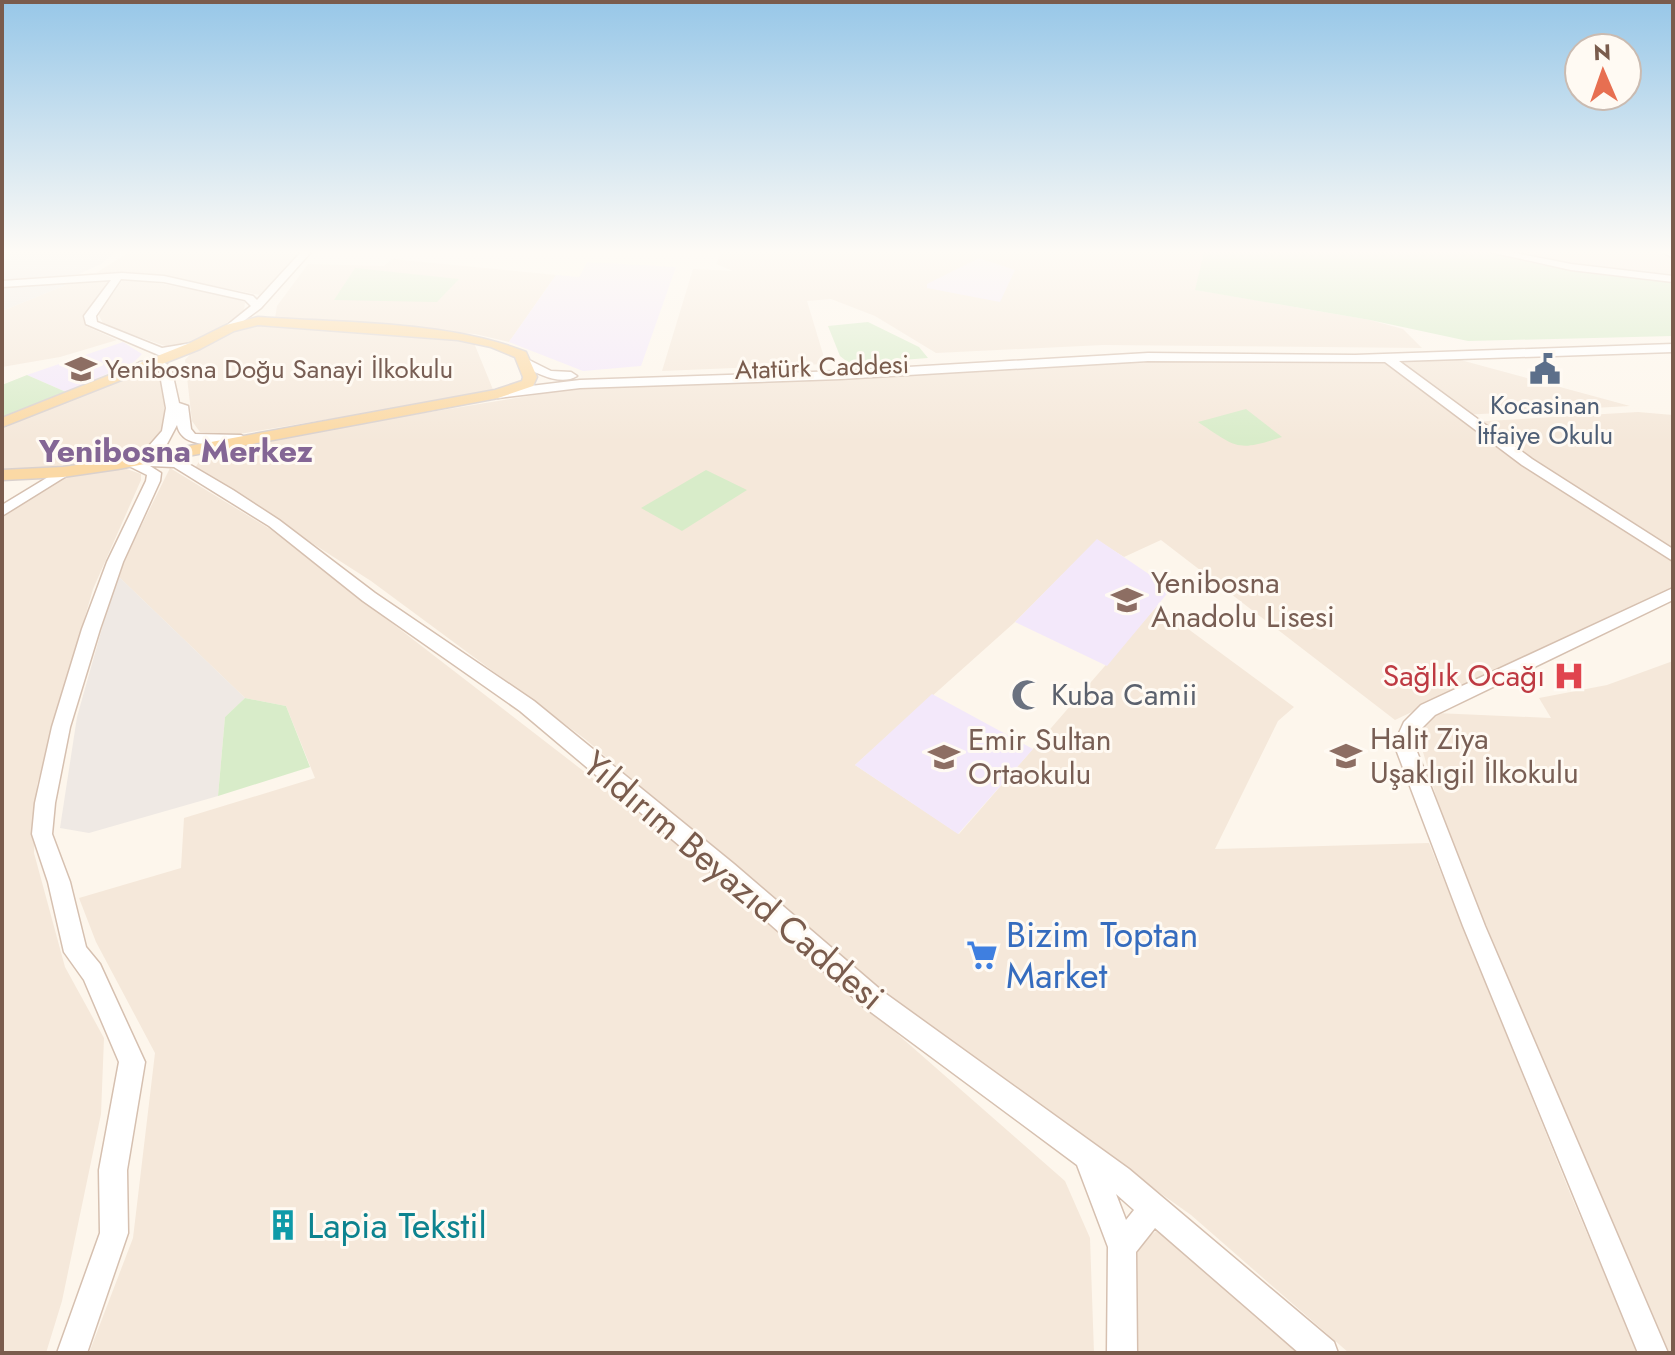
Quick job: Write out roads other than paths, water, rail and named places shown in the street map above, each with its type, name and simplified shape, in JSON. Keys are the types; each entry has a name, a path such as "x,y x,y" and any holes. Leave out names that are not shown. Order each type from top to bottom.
{"main road":[{"path":"92,315 91,321 108,332 148,347 171,352 195,346"},
{"path":"230,328 246,315"},
{"path":"264,315 270,320"},
{"name":"Atatürk Caddesi","path":"2,423 195,346 230,328 270,320 458,336 510,349 527,363 548,374 562,377 909,365 1135,351 1356,353 1673,342"},
{"path":"185,460 181,396 174,365 181,355 195,346"},
{"path":"139,366 152,353 148,347"},
{"path":"2,475 185,460 199,449 241,439 498,394 580,384 874,373 1148,357 1388,358 1673,348"},
{"path":"1388,358 1462,418 1539,473 1673,556"},
{"path":"498,394 528,383 527,363"},
{"path":"118,464 161,447 170,435 172,406 165,367 160,364 139,366"},
{"path":"860,387 874,373"},
{"path":"184,430 191,438 200,440 241,439"},
{"name":"Yıldırım Beyazıd Caddesi","path":"185,460 274,523 369,597 527,706 726,871 873,999 1154,1207 1323,1353"},
{"path":"72,1353 114,1233 113,1170 132,1062 92,972 76,952 59,882 42,834 45,803 61,727 91,629 115,562 153,481 154,473 148,468 118,464"},
{"path":"2,512 63,472"},
{"path":"1653,1353 1474,926 1404,744 1411,727 1428,710 1673,593"},
{"path":"1088,1158 1122,1247 1122,1353"},
{"path":"1122,1247 1154,1207"}],"place":[{"name":"Yenibosna Doğu Sanayi İlkokulu","path":"81,369"},
{"name":"Kocasinan İtfaiye Okulu","path":"1545,369"},
{"name":"Yenibosna Anadolu Lisesi","path":"1127,600"},
{"name":"Sağlık Ocağı","path":"1569,676"},
{"name":"Kuba Camii","path":"1027,695"},
{"name":"Halit Ziya Uşaklıgil İlkokulu","path":"1346,756"},
{"name":"Emir Sultan Ortaokulu","path":"944,757"},
{"name":"Bizim Toptan Market","path":"982,955"},
{"name":"Lapia Tekstil","path":"283,1225"}],"district":[{"name":"Yenibosna Merkez","path":"176,451"}]}
